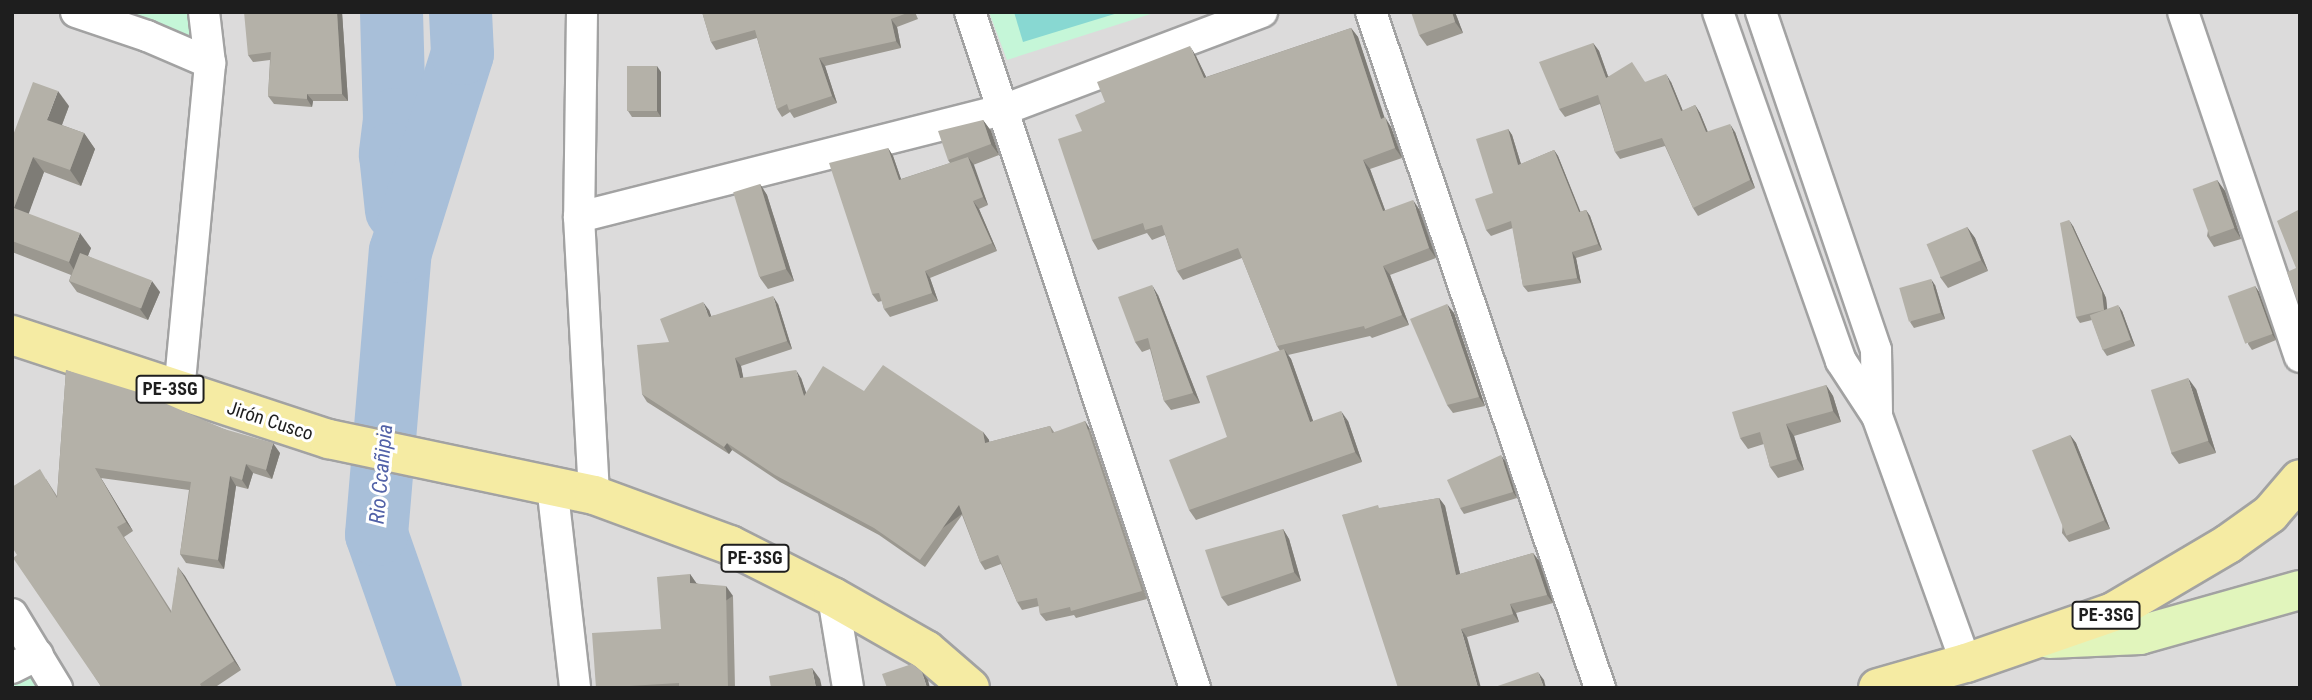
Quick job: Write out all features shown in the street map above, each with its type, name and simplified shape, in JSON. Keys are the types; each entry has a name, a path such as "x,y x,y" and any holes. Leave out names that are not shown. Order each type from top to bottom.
{"main road":[{"name":"Jirón Cusco","path":"12,335 179,392 329,439 535,482"},
{"name":"PE-3SG","path":"1878,688 1966,663 2113,612 2168,581 2270,513 2300,479"},
{"name":"PE-3SG","path":"535,482 594,495 730,545 833,597 926,650 970,688"}],"street":[{"path":"76,12 147,36 210,63"},
{"path":"179,392 210,63 204,12"},
{"path":"582,12 579,217 594,495"},
{"path":"970,12 1195,688"},
{"path":"579,217 1003,110 1262,12"},
{"path":"1371,12 1600,688"},
{"path":"1718,12 1841,361 1877,416 1966,663"},
{"path":"1761,12 1803,143 1876,350 1877,416"},
{"path":"2183,12 2300,357"},
{"path":"1767,156 1803,143"},
{"path":"535,482 575,688"},
{"path":"2034,640 2140,635 2300,590"},
{"path":"833,597 848,688"},
{"path":"12,614 25,662 57,688"}],"shaded area":[{"path":"12,12 2300,12 2300,688 12,688"},
{"path":"1014,12 1121,12 1023,42"}],"green space":[{"path":"89,12 197,12 202,52"},
{"path":"989,12 1157,12 1007,60"},
{"path":"33,668 45,688 12,688 12,679"}],"building":[{"path":"244,12 337,12 342,94 307,94 307,99 268,96 271,52 248,55"},
{"path":"702,12 910,12 891,19 896,41 819,58 832,96 789,110 787,104 777,109 755,30 711,42"},
{"path":"1411,12 1452,12 1455,22 1419,35"},
{"path":"1351,28 1381,119 1385,117 1395,148 1363,160 1383,211 1413,200 1429,248 1383,266 1402,315 1365,329 1364,326 1277,346 1238,248 1177,271 1162,225 1145,230 1143,223 1092,240 1058,139 1082,131 1075,115 1105,102 1097,82 1190,46 1204,78"},
{"path":"1593,43 1606,78 1632,62 1645,82 1666,74 1681,111 1695,105 1706,132 1730,124 1750,180 1693,208 1662,138 1615,152 1598,95 1559,109 1539,62"},
{"path":"627,66 657,66 657,111 627,111"},
{"path":"33,82 58,91 47,120 84,133 70,170 33,157 14,208 80,233 69,262 12,241 12,138"},
{"path":"983,120 991,144 948,160 938,131"},
{"path":"1508,129 1518,165 1554,150 1579,212 1586,210 1598,244 1572,252 1577,278 1523,286 1511,221 1486,230 1475,199 1493,193 1476,139"},
{"path":"888,148 899,180 968,157 983,197 973,201 992,243 925,271 932,293 884,309 879,293 872,294 829,163"},
{"path":"2217,180 2234,228 2210,237 2193,189"},
{"path":"760,184 786,269 759,277 733,192"},
{"path":"2300,209 2300,308 2287,272 2296,268 2277,221"},
{"path":"2069,220 2102,292 2104,310 2076,317 2060,223"},
{"path":"1967,227 1981,260 1941,277 1926,244"},
{"path":"80,253 152,281 141,309 69,281"},
{"path":"1931,279 1941,313 1909,322 1899,288"},
{"path":"1152,285 1193,393 1164,401 1148,338 1135,342 1118,297"},
{"path":"2255,286 2272,334 2245,344 2228,296"},
{"path":"773,296 787,341 735,358 740,378 796,370 804,396 823,366 864,391 883,365 983,432 985,443 1050,426 1052,433 1085,421 1142,591 1071,611 1070,607 1040,614 1037,598 1017,602 998,555 980,562 959,505 920,560 874,528 775,475 727,443 724,447 642,394 637,345 669,342 660,319 703,302 709,317"},
{"path":"1447,304 1479,397 1447,405 1410,319"},
{"path":"2118,305 2131,340 2102,350 2090,315"},
{"path":"1284,349 1310,422 1341,411 1355,452 1189,510 1169,460 1227,437 1206,376"},
{"path":"66,370 144,394 224,429 273,443 266,470 246,464 242,480 230,476 218,560 180,554 191,482 95,468 126,522 117,527 171,613 178,567 234,661 200,684 202,688 102,688 13,558 17,555 12,547 12,487 40,469 57,498"},
{"path":"2188,378 2208,441 2171,453 2151,390"},
{"path":"1826,385 1833,411 1786,424 1797,459 1770,467 1760,432 1740,438 1732,412"},
{"path":"2070,435 2104,520 2066,536 2032,450"},
{"path":"1501,455 1513,492 1460,508 1447,480"},
{"path":"1439,498 1456,575 1533,553 1547,595 1510,604 1513,614 1461,629 1478,688 1398,688 1342,515 1378,505 1379,508"},
{"path":"1283,529 1294,572 1221,597 1205,550"},
{"path":"690,574 690,583 726,586 728,688 679,688 679,683 596,688 592,633 661,629 657,577"},
{"path":"912,664 922,672 927,688 887,688 882,674"},
{"path":"812,668 816,688 771,688 769,676"},
{"path":"1538,672 1544,688 1492,688"}],"waterway":[{"name":"Rio Ccañipia","path":"391,12 394,119 390,154 396,210"},
{"name":"Rio Ccañipia","path":"430,688 376,534 400,251 462,53 460,12"}]}
